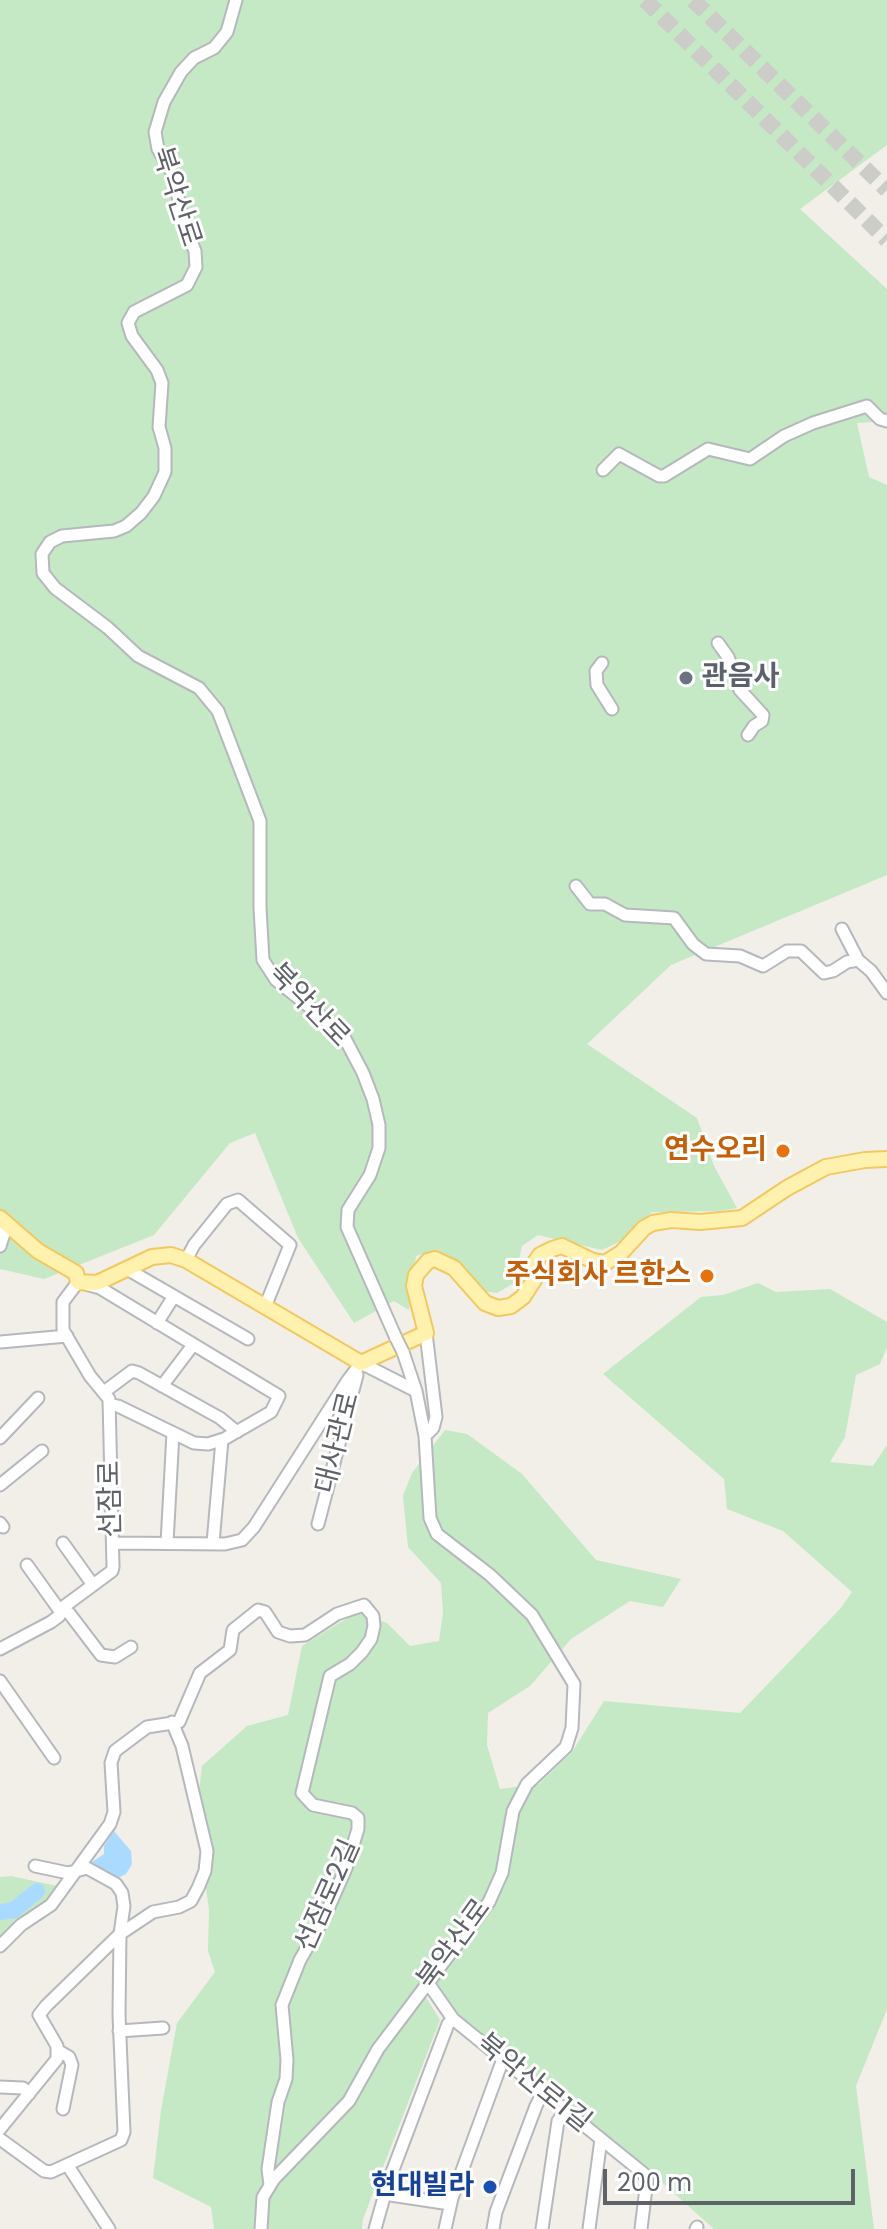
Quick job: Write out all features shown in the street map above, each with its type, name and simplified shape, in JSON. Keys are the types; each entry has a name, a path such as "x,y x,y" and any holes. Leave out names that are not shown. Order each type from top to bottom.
{"main road":[{"path":"426,1333 414,1286 416,1275 428,1261 435,1259 454,1268 485,1303 498,1308 511,1306 523,1297 534,1280 534,1264 540,1255 552,1249 562,1246 593,1261 605,1263 621,1253 644,1228 653,1223 742,1218 826,1167 887,1159"},
{"path":"4,1221 38,1251 76,1273 78,1282"},
{"name":"대사관로","path":"78,1282 97,1283 152,1257 171,1255 186,1260 361,1363 426,1333"}],"street":[{"name":"북악산로","path":"236,0 227,32 214,48 194,58 181,72 164,102 155,132 158,149 175,178 182,220 195,251 196,267 187,285 134,312 128,323 132,336 157,370 162,383 159,417 165,448 165,472 154,496 126,526 114,531 62,536 50,542 42,554 43,573 55,588 108,628 138,656 199,688 218,711 260,821 263,960 276,980 342,1033 350,1044 373,1099 379,1125 379,1148 370,1175 348,1210 347,1227 403,1352 416,1391 425,1436 430,1518 437,1534 490,1575 532,1615 574,1684 572,1728 566,1747 527,1784 513,1811 502,1873 489,1902 378,2049 349,2101 270,2185"},
{"path":"603,470 619,454 664,476 708,449 750,459 784,436 867,406 880,419 887,421"},
{"path":"718,643 728,657 740,690 763,715 762,721 748,735"},
{"path":"602,663 596,671 597,685 612,709"},
{"path":"576,886 590,904 605,904 625,915 674,918 693,944 706,954 740,956 763,966 787,951 801,951 809,955 824,973 858,960"},
{"path":"842,929 858,960 871,971 887,993"},
{"path":"186,1260 194,1245 227,1204 238,1200 290,1245 265,1307"},
{"path":"0,1246 4,1221"},
{"path":"127,1269 248,1339"},
{"path":"0,1342 67,1336 63,1330 63,1302 78,1282 100,1288 279,1396 271,1412 222,1440 208,1444 194,1443 109,1404"},
{"path":"157,1323 174,1296"},
{"path":"425,1436 433,1428 436,1417 426,1333"},
{"name":"선잠로","path":"0,1649 51,1622 60,1611 112,1571 109,1399 67,1336"},
{"path":"162,1386 193,1345"},
{"path":"113,1543 242,1540 254,1527 361,1363"},
{"name":"대사관로","path":"318,1524 352,1386 361,1363 416,1391"},
{"path":"104,1392 132,1371 220,1418 237,1432"},
{"path":"0,1438 38,1398"},
{"path":"167,1543 173,1433"},
{"path":"213,1543 222,1440"},
{"path":"2,1478 42,1451"},
{"name":"선잠로","path":"63,1543 93,1585"},
{"path":"27,1565 60,1611 69,1613 101,1655 115,1657 131,1647"},
{"name":"선잠로2길","path":"172,1722 179,1722 200,1673 230,1650 233,1630 258,1610 265,1612 278,1632 290,1636 305,1635 353,1607 364,1605 373,1616 371,1639 362,1652 330,1676 302,1793 313,1805 352,1813 358,1818 358,1829 346,1868 325,1916 300,1960 282,2005 287,2069 272,2136 268,2169 270,2185"},
{"path":"0,1681 54,1758"},
{"path":"0,1946 21,1925 51,1905 110,1824 114,1812 111,1763 115,1751 147,1727 172,1722 182,1746 207,1851 205,1871 191,1901 179,1907 153,1912 120,1934 39,2015 57,2050 57,2059 0,2129"},
{"path":"0,2139 44,2171 51,2172 121,2140 124,2132 119,2031 122,1893 116,1884 87,1868 68,1873 35,1866"},
{"name":"북악산로1길","path":"428,1983 453,2019 643,2173 647,2180 641,2229"},
{"name":"북악산로1길","path":"375,2229 384,2194 448,2024 453,2019"},
{"path":"119,2031 163,2028"},
{"path":"57,2050 69,2057 72,2065 63,2109"},
{"path":"445,2229 450,2204 503,2059"},
{"path":"0,2087 23,2088 29,2094"},
{"path":"493,2229 496,2212 543,2092"},
{"path":"542,2229 558,2121 565,2111"},
{"path":"589,2229 601,2139"},
{"path":"68,2166 109,2229"},
{"path":"261,2229 263,2197 270,2185"},
{"path":"384,2194 450,2204"}],"green space":[{"path":"0,0 887,0 887,145 800,209 887,289 887,421 857,423 869,477 887,485 887,875 671,965 587,1044 697,1118 714,1166 737,1208 652,1212 623,1240 602,1250 538,1235 522,1246 514,1283 497,1293 481,1291 459,1266 438,1250 416,1256 409,1310 394,1301 354,1323 298,1238 255,1133 230,1143 154,1235 44,1279 0,1269"},
{"path":"758,1283 776,1292 830,1289 887,1322 887,1347 880,1364 856,1375 845,1437 830,1462 873,1466 887,1445 887,2009 856,2086 874,2229 714,2229 649,2171 459,2016 437,1983 434,1961 418,1984 440,2020 363,2219 362,2229 214,2229 211,2207 153,2178 161,2110 177,2023 215,1972 208,1951 209,1910 196,1817 202,1766 247,1726 288,1715 302,1646 357,1612 387,1623 410,1646 439,1641 443,1613 441,1583 408,1547 403,1496 412,1473 445,1430 467,1434 522,1474 596,1560 681,1579 663,1607 630,1601 571,1639 530,1686 488,1713 487,1745 500,1789 539,1784 572,1752 604,1701 740,1713 840,1609 852,1592 783,1531 727,1509 724,1479 603,1374 701,1297 723,1295"},
{"path":"11,1876 57,1886 44,1903 14,1921 0,1939 0,1877"}],"water":[{"path":"114,1831 131,1851 132,1864 120,1877 113,1876 92,1862 104,1854 104,1846"}],"waterway":[{"path":"0,1912 14,1910 37,1891"}],"tunnel":[{"path":"645,0 887,240"},
{"path":"693,0 887,190"}],"place":[{"name":"관음사","path":"686,678"},
{"name":"연수오리","path":"783,1151"},
{"name":"주식회사 르한스","path":"707,1276"},
{"name":"현대빌라","path":"490,2187"}]}
